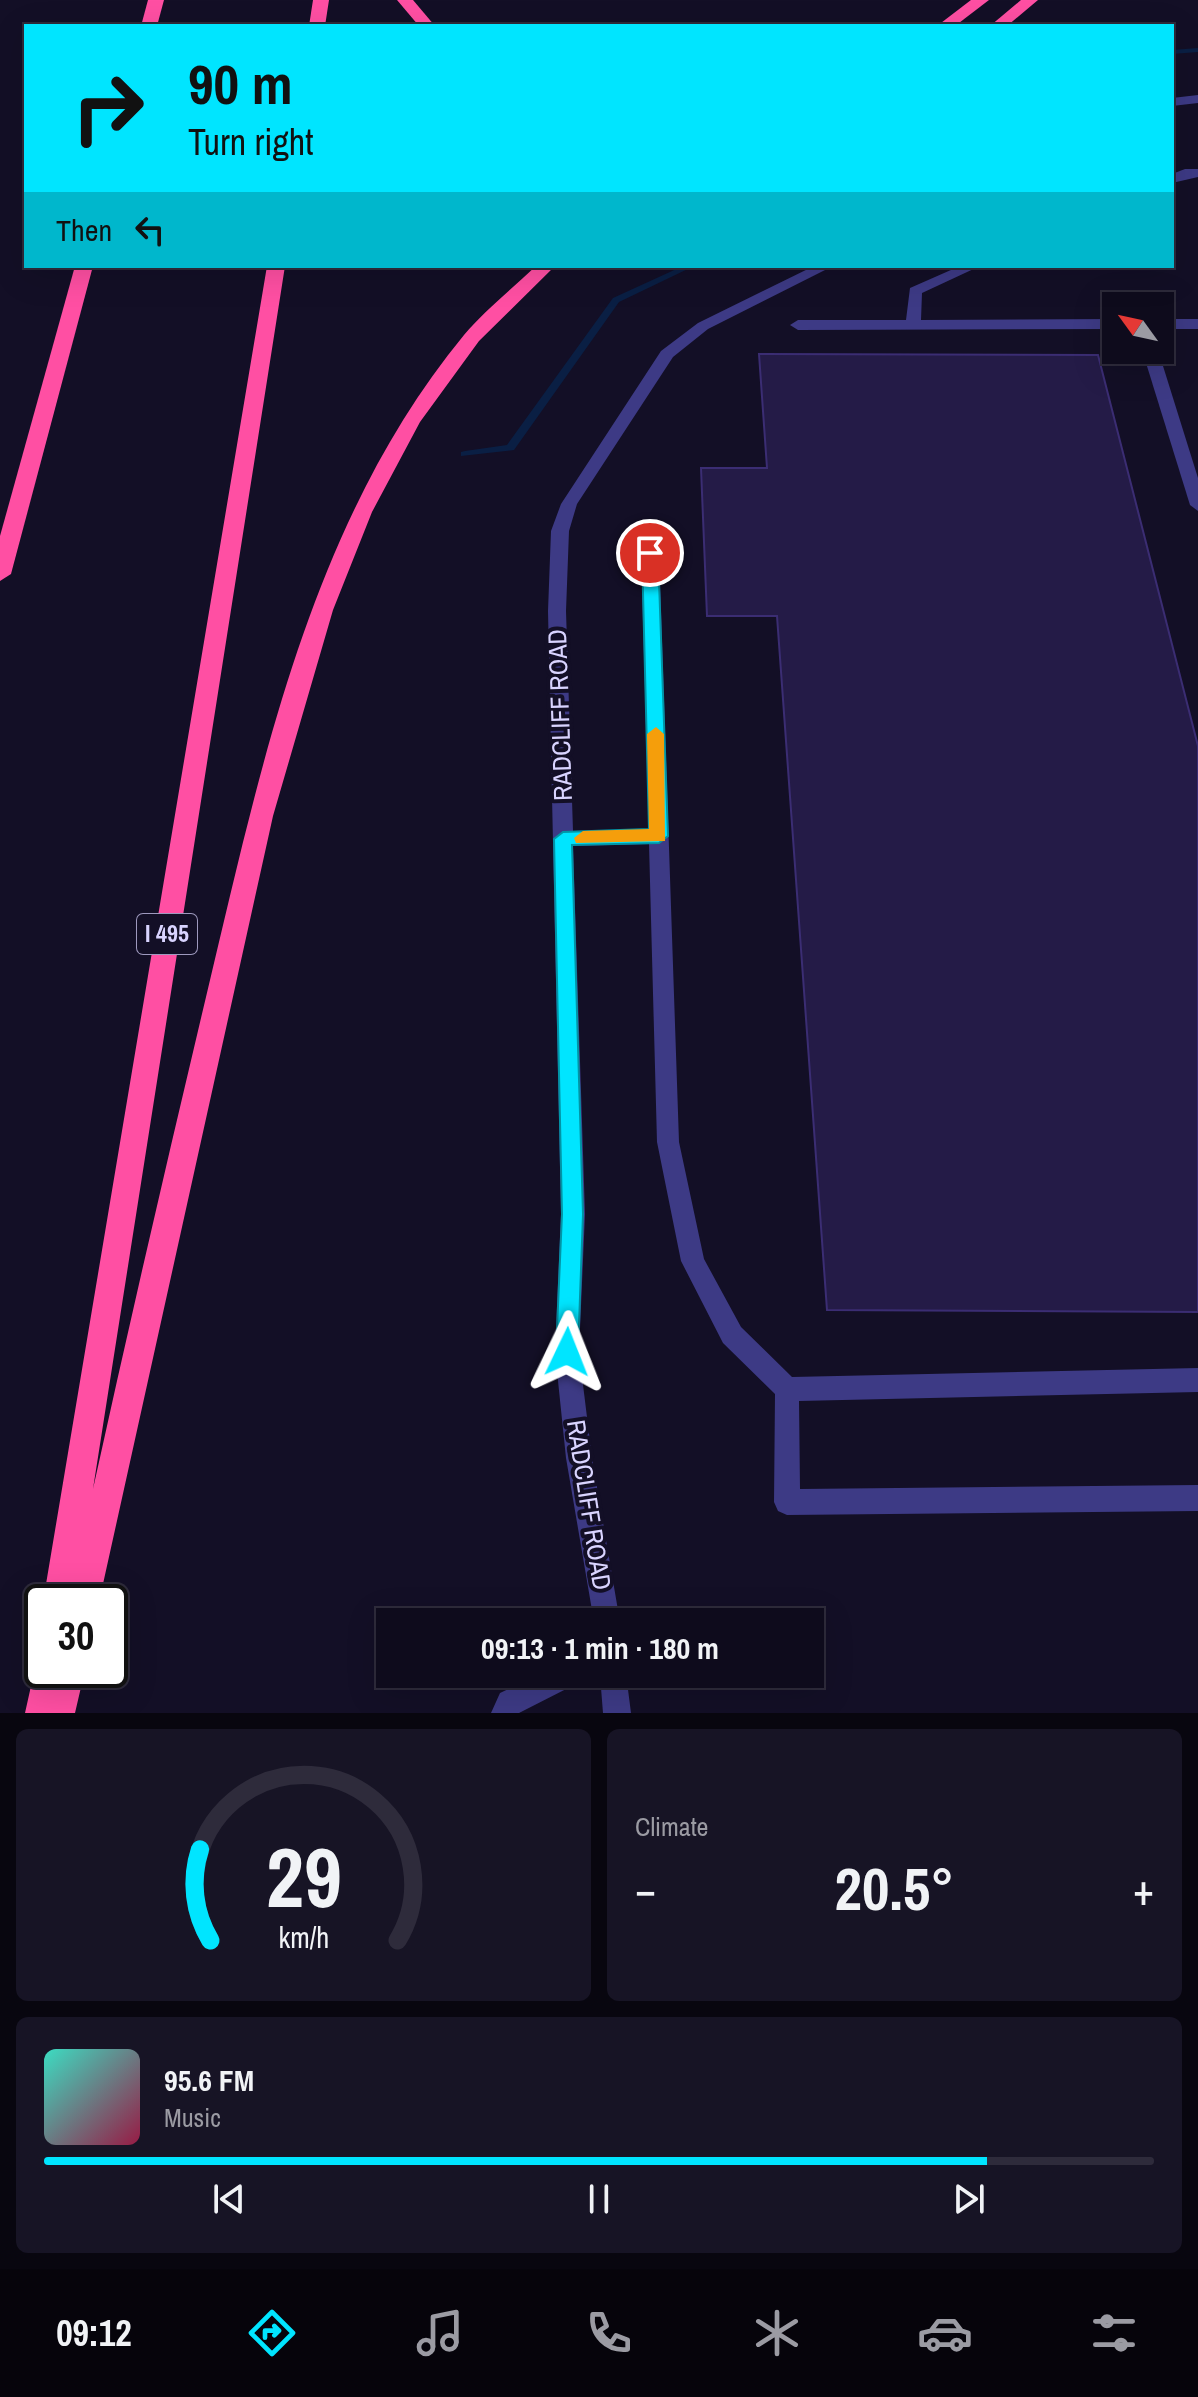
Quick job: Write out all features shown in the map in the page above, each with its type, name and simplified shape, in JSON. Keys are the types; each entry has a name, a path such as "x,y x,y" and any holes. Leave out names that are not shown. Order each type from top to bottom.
{"highway":[{"path":"150,24 156,0"},
{"path":"317,24 321,0"},
{"path":"405,0 425,24"},
{"path":"948,24 981,0"},
{"path":"1000,24 1030,0"},
{"path":"0,574 83,268"},
{"name":"I 495","path":"62,1584 276,268"},
{"path":"87,1584 190,1119 263,812 325,605 362,511 421,401 479,328 544,268"},
{"path":"41,1713 45,1688"},
{"path":"59,1713 65,1688"}],"street":[{"path":"1174,102 1198,99"},
{"path":"1174,178 1185,173 1198,173"},
{"name":"RADCLIFF ROAD","path":"605,1608 579,1458 567,1352 573,1214 557,578 560,531 569,504 648,378 677,344 719,318 822,268"},
{"path":"913,324 915,291 968,268"},
{"path":"798,325 1102,324"},
{"path":"1174,324 1198,324"},
{"path":"1154,364 1198,505"},
{"path":"650,553 668,1142 693,1261 732,1335 787,1389 787,1502 1198,1498"},
{"path":"563,839 659,836"},
{"path":"787,1389 1198,1380"},
{"path":"505,1713 510,1703 540,1688"},
{"path":"614,1688 617,1713"}],"building":[{"path":"759,354 1098,355 1198,746 1198,1312 827,1310 777,616 707,616 701,468 767,468"}],"waterway":[{"path":"1174,52 1198,50"},
{"path":"465,454 510,448 616,300 686,268"}],"slow traffic":[{"path":"583,838 659,836 656,734"}],"route":[{"path":"567,1352 573,1214 563,839 659,836 650,553"}]}
